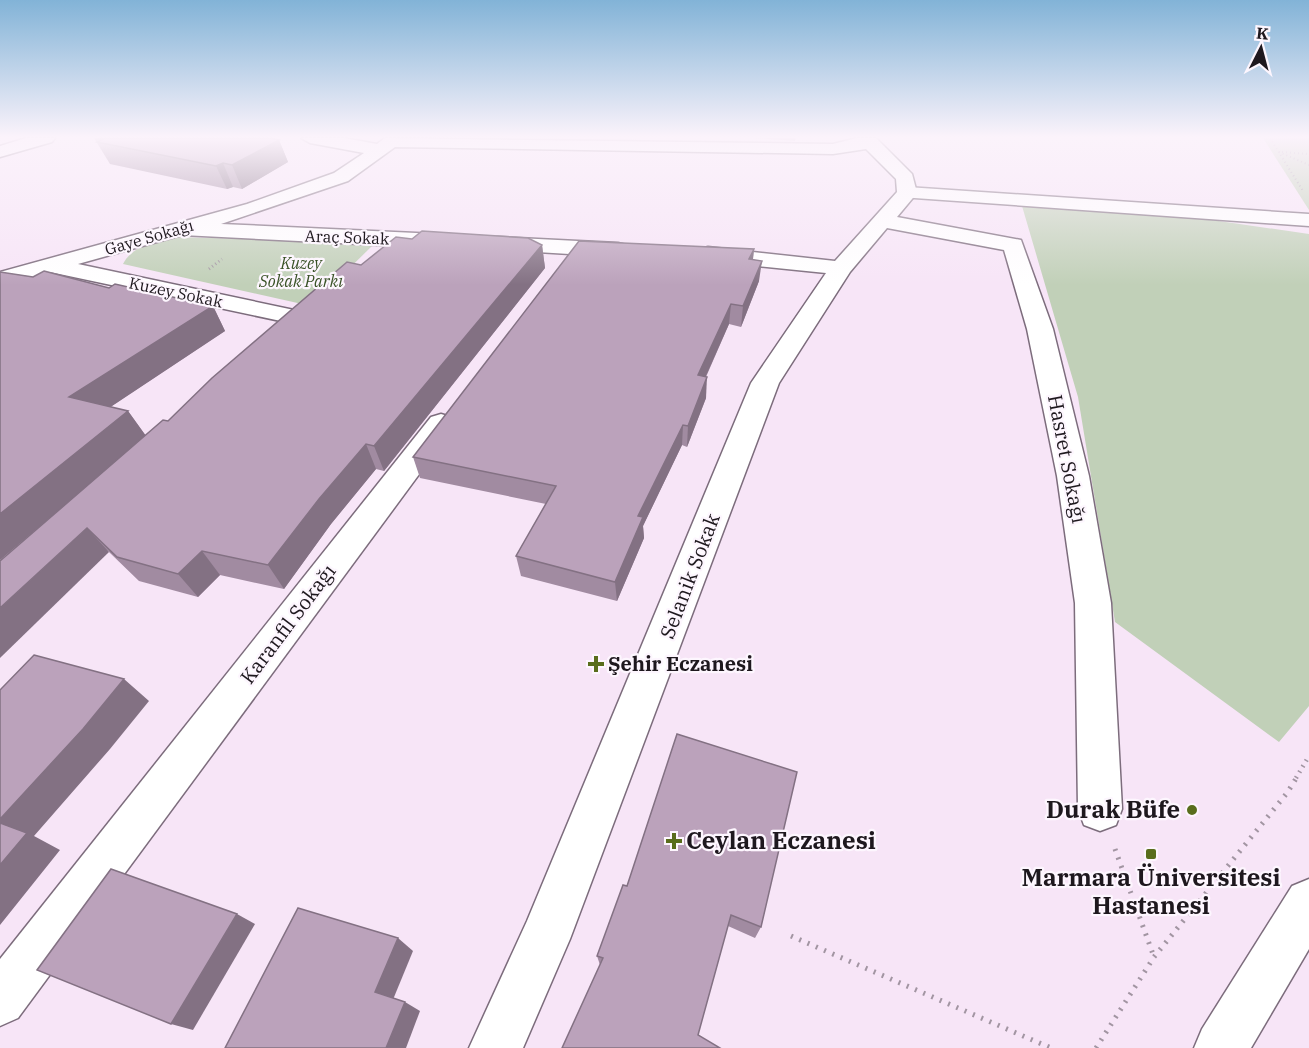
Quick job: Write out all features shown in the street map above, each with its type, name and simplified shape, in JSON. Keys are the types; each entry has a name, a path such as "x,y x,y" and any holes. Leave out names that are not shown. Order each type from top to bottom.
{"street":[{"name":"Gaye Sokağı","path":"0,279 254,208 313,187"},
{"path":"906,187 907,193 1309,220"},
{"name":"Selanik Sokak","path":"496,1048 544,939 765,383 841,268 907,193"},
{"name":"Hasret Sokağı","path":"882,221 1013,245 1040,329 1073,476 1093,603 1100,809"},
{"name":"Araç Sokak","path":"176,228 634,250"},
{"path":"365,263 391,239"},
{"path":"554,277 576,248"},
{"path":"683,253 784,260 841,268"},
{"name":"Kuzey Sokak","path":"48,265 313,311 279,342"},
{"name":"Karanfil Sokağı","path":"0,1000 459,401"},
{"path":"1221,1048 1309,903"}],"path":[{"path":"204,272 229,254"},
{"path":"1096,1048 1154,957 1287,793 1309,756"},
{"path":"1100,809 1154,957"},
{"path":"791,936 1051,1048"}],"green space":[{"path":"1294,187 1309,187 1309,210"},
{"path":"1022,206 1212,220 1309,234 1309,706 1279,742 1115,622 1078,397"},
{"name":"Kuzey Sokak Parkı","path":"175,237 362,242 372,246 311,306 123,264 139,248"}],"building":[{"path":"422,231 528,238 542,245 374,446 366,444 319,499 268,565 202,551 178,574 117,557 87,528 0,608 0,561 163,420 168,421 212,378 347,262 361,265 396,237 412,239"},
{"path":"579,241 754,249 749,259 762,261 743,306 731,304 698,375 707,377 688,426 683,425 638,516 643,517 615,582 516,556 556,486 413,457"},
{"path":"44,271 109,288 115,284 213,306 69,397 128,411 0,514 0,272 33,277"},
{"path":"34,655 124,679 83,729 0,819 0,690"},
{"path":"677,734 797,772 761,927 731,915 698,1035 720,1048 562,1048 603,958 597,956 623,885 627,886"},
{"path":"0,823 27,833 0,865"},
{"path":"111,869 237,914 171,1024 37,970"},
{"path":"298,908 398,938 375,992 405,1002 386,1048 225,1048"}],"place":[{"name":"Şehir Eczanesi","path":"596,664"},
{"name":"Durak Büfe","path":"1192,810"},
{"name":"Ceylan Eczanesi","path":"674,841"},
{"name":"Marmara Üniversitesi Hastanesi","path":"1151,854"}]}
